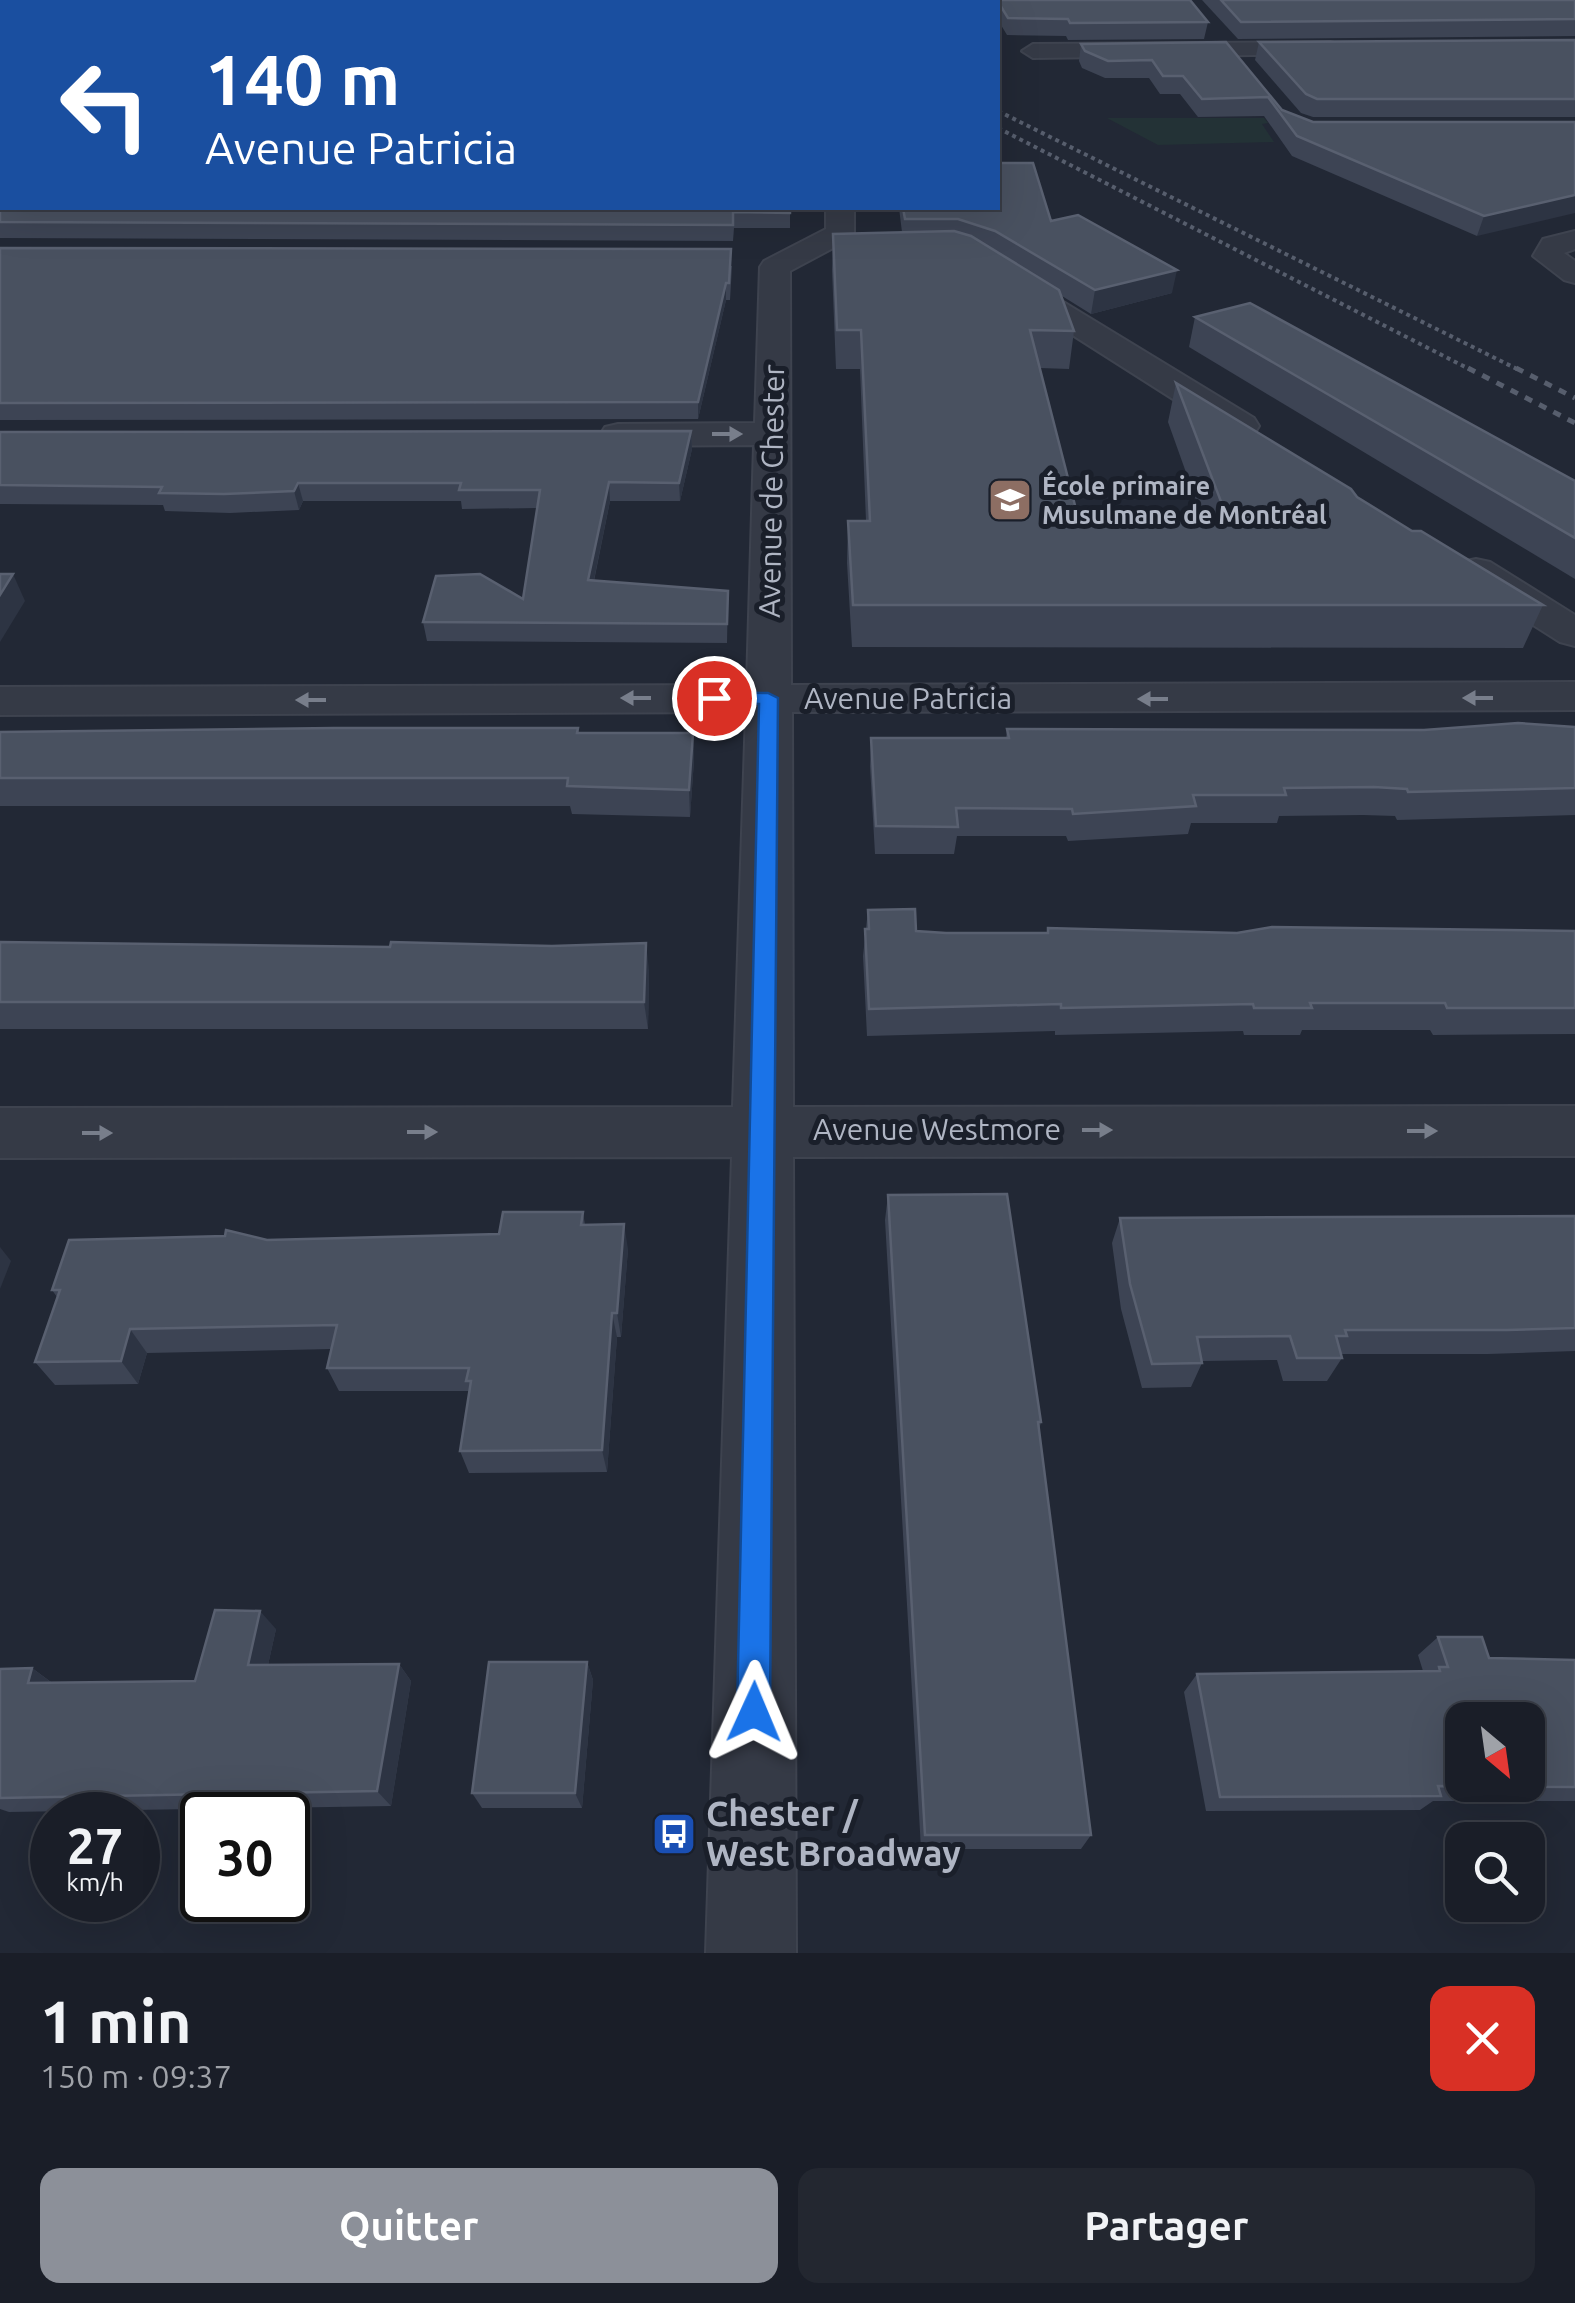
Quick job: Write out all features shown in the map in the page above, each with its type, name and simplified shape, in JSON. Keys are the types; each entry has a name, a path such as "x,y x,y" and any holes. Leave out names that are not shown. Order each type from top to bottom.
{"street":[{"path":"1209,25 1253,78"},
{"path":"1033,51 1345,48"},
{"name":"Avenue de Chester","path":"751,1953 776,268 840,233 840,210"},
{"path":"1575,240 1553,245 1548,256 1575,274"},
{"path":"756,251 862,250"},
{"path":"980,263 1277,448"},
{"path":"586,435 772,434"},
{"path":"1455,558 1575,633"},
{"name":"Avenue Patricia","path":"0,701 1575,696"},
{"name":"Avenue Westmore","path":"0,1133 1575,1131"}],"shaded area":[{"path":"1107,118 1264,118 1268,123 1262,124 1274,142 1158,145"}],"building":[{"path":"1000,0 1190,0 1208,22 1070,23 1068,19 1008,18"},
{"path":"1221,0 1575,0 1575,19 1241,22"},
{"path":"1575,40 1575,99 1317,99 1306,94 1259,42"},
{"path":"1226,42 1282,110 1313,122 1575,122 1575,195 1484,216 1297,136 1268,97 1202,99 1183,76 1163,76 1152,60 1108,61 1085,51 1081,44"},
{"path":"1000,163 1033,163 1051,221 1078,215 1177,270 1095,290 995,231 958,219 905,219 903,210 1000,210"},
{"path":"0,210 790,210 733,212 733,225 0,222"},
{"path":"954,231 971,236 1059,290 1074,331 1030,330 1079,521 1228,520 1176,383 1351,489 1357,497 1412,531 1421,531 1543,605 853,605 848,521 870,521 861,330 837,330 833,234"},
{"path":"0,248 731,249 729,283 698,402 0,403"},
{"path":"1250,303 1575,481 1575,538 1195,317"},
{"path":"691,431 679,483 609,482 588,580 728,591 727,624 423,622 436,576 480,574 523,599 540,490 459,490 461,483 298,483 294,491 224,494 159,493 162,487 0,485 0,432"},
{"path":"0,574 13,574 0,595"},
{"path":"1518,723 1575,727 1575,788 1408,792 1374,787 1284,788 1286,795 1193,795 1196,806 1073,814 1072,809 956,808 958,827 876,826 871,738 1009,738 1007,729 1424,730"},
{"path":"578,728 577,733 693,733 689,790 567,786 568,778 0,778 0,732"},
{"path":"915,909 916,931 946,933 1048,933 1048,928 1237,933 1272,927 1575,931 1575,1008 1310,1003 1312,1008 1254,1008 1253,1004 1061,1008 1061,1004 869,1009 865,929 869,929 868,910"},
{"path":"0,942 390,947 391,942 552,946 646,943 644,1002 0,1002"},
{"path":"1007,1194 1041,1422 1091,1835 925,1835 888,1195"},
{"path":"503,1212 583,1212 581,1225 624,1224 617,1313 612,1313 602,1450 460,1451 471,1381 466,1381 469,1368 327,1368 337,1325 130,1329 121,1361 35,1362 60,1290 52,1290 69,1240 225,1236 226,1230 267,1240 499,1234"},
{"path":"1575,1216 1575,1328 1345,1330 1347,1336 1336,1336 1342,1358 1297,1358 1290,1336 1197,1337 1202,1363 1152,1364 1130,1284 1120,1218"},
{"path":"215,1610 260,1611 248,1665 399,1664 377,1791 160,1795 160,1792 30,1792 30,1797 0,1798 0,1669 32,1668 28,1683 195,1681"},
{"path":"1438,1637 1482,1637 1489,1658 1575,1660 1575,1787 1545,1787 1545,1702 1445,1702 1445,1786 1438,1786 1441,1796 1220,1797 1197,1674 1440,1671 1439,1667 1448,1667"},
{"path":"489,1662 587,1662 575,1793 472,1793"}],"railway":[{"path":"1000,112 1521,371"},
{"path":"1000,129 1473,371"},
{"path":"1468,368 1575,423"},
{"path":"1516,368 1575,398"}],"place":[{"name":"École primaire Musulmane de Montréal","path":"1010,500"},
{"name":"Chester / West Broadway","path":"674,1834"}],"route":[{"path":"714,698 768,698 754,1712"}]}
